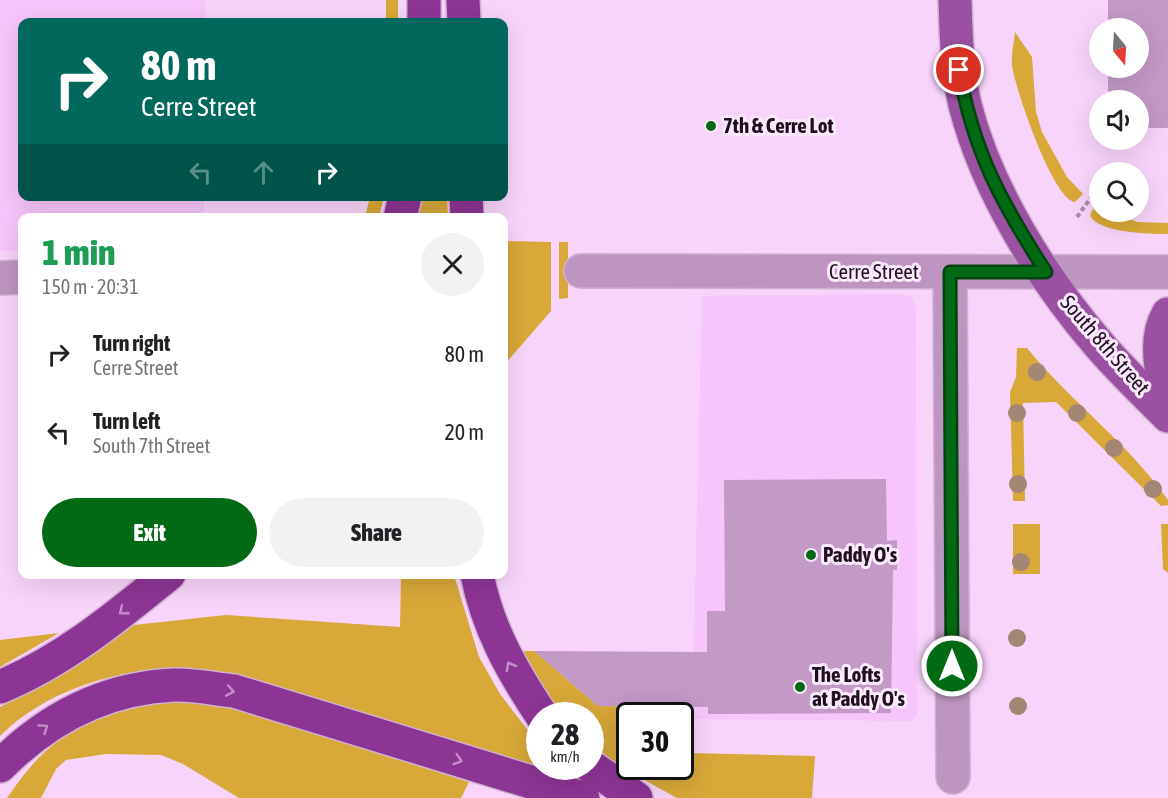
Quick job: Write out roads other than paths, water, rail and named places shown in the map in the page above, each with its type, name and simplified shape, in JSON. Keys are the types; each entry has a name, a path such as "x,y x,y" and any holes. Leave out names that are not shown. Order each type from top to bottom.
{"highway":[{"path":"424,0 424,18"},
{"path":"463,0 464,18"},
{"path":"0,687 65,652 106,625 163,579"},
{"path":"478,579 488,616 501,649 533,702"},
{"path":"0,766 27,739 65,714 119,692 176,684 234,691 583,798"},
{"path":"604,776 636,798"}],"main road":[{"name":"South 8th Street","path":"955,0 959,70 974,137 996,190 1046,272 1099,345 1168,416"},
{"path":"1168,314 1160,350 1161,376 1168,396"}],"street":[{"name":"Cerre Street","path":"581,271 1168,272"},
{"path":"950,272 953,777"},
{"path":"0,278 18,277"}],"place":[{"name":"7th & Cerre Lot","path":"711,126"},
{"name":"Paddy O's","path":"811,555"},
{"name":"The Lofts at Paddy O's","path":"800,687"}]}
